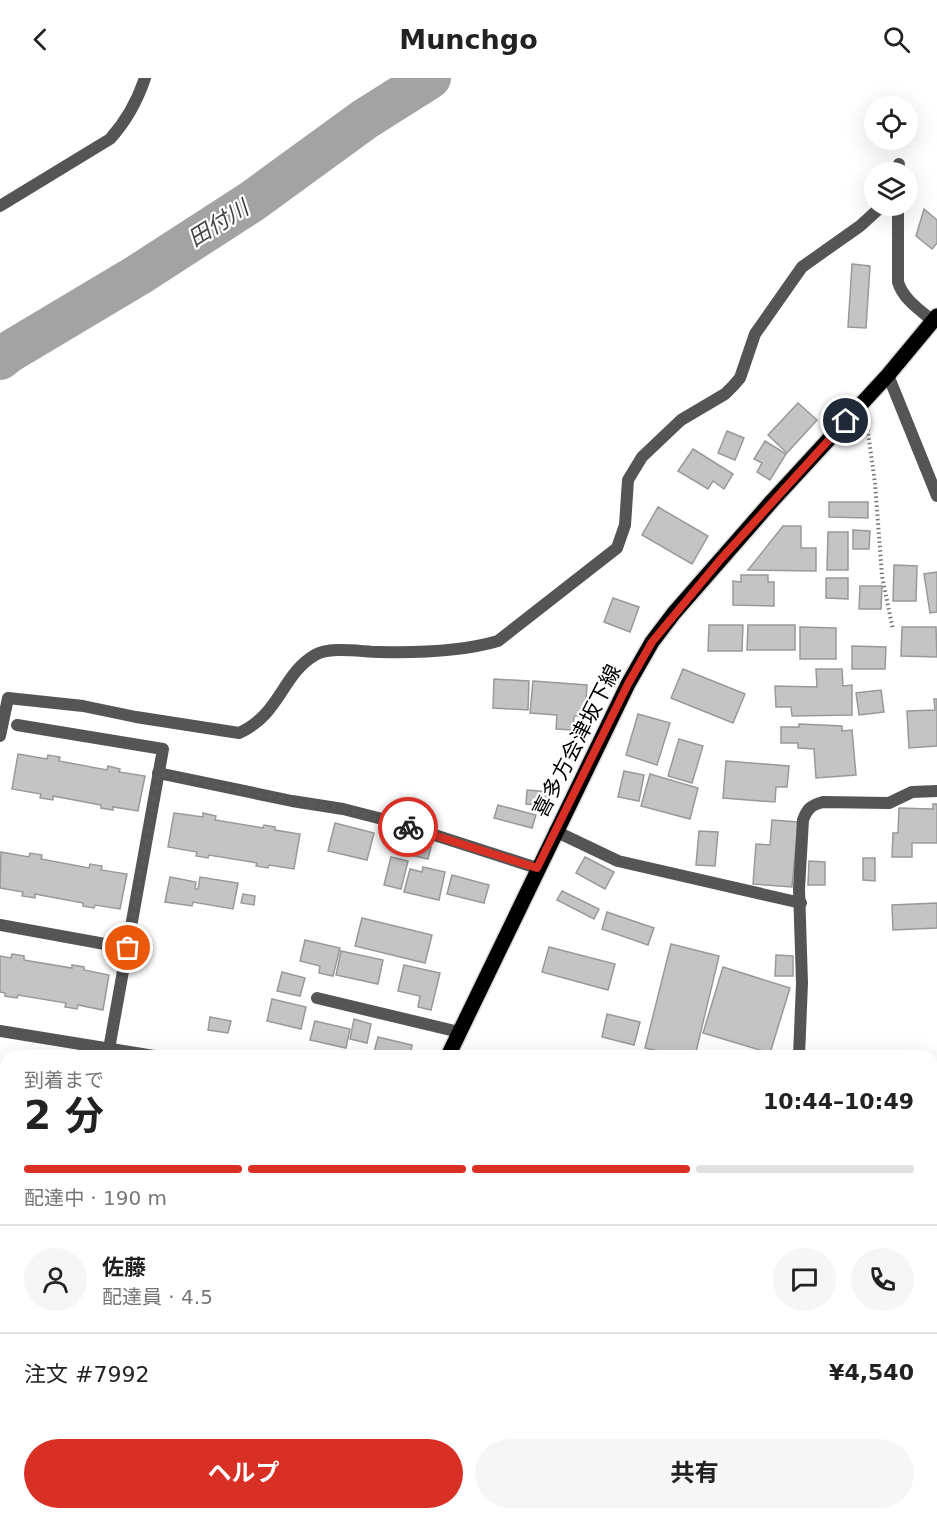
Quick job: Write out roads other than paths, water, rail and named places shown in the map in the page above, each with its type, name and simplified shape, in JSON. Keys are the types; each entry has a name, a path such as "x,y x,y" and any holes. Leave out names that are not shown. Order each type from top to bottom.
{"main road":[{"name":"喜多方会津坂下線","path":"451,1050 555,831 628,684 652,642 720,560 888,375 935,319"}],"street":[{"path":"0,206 110,139 124,124 134,108 145,78"},
{"path":"0,736 8,698 83,706 136,717 239,733 264,718 294,674 315,655 325,651 446,650 498,641 617,548 625,525 628,480 642,457 681,420 725,394 734,386 740,378 755,334 802,267 855,231 871,216"},
{"path":"898,216 900,289 907,298 935,319"},
{"path":"888,375 937,496"},
{"path":"17,725 163,749 109,1049"},
{"path":"158,773 292,801 343,809 394,822 537,868"},
{"path":"799,1050 802,983 800,889 803,820 807,810 813,804 823,802 889,802 912,792 937,791"},
{"path":"555,831 618,861 801,903"},
{"path":"0,925 128,948"},
{"path":"317,998 459,1032"},
{"path":"0,1031 115,1050"}],"waterway":[{"name":"田付川","path":"0,359 138,275 251,202 365,119 430,78"}]}
